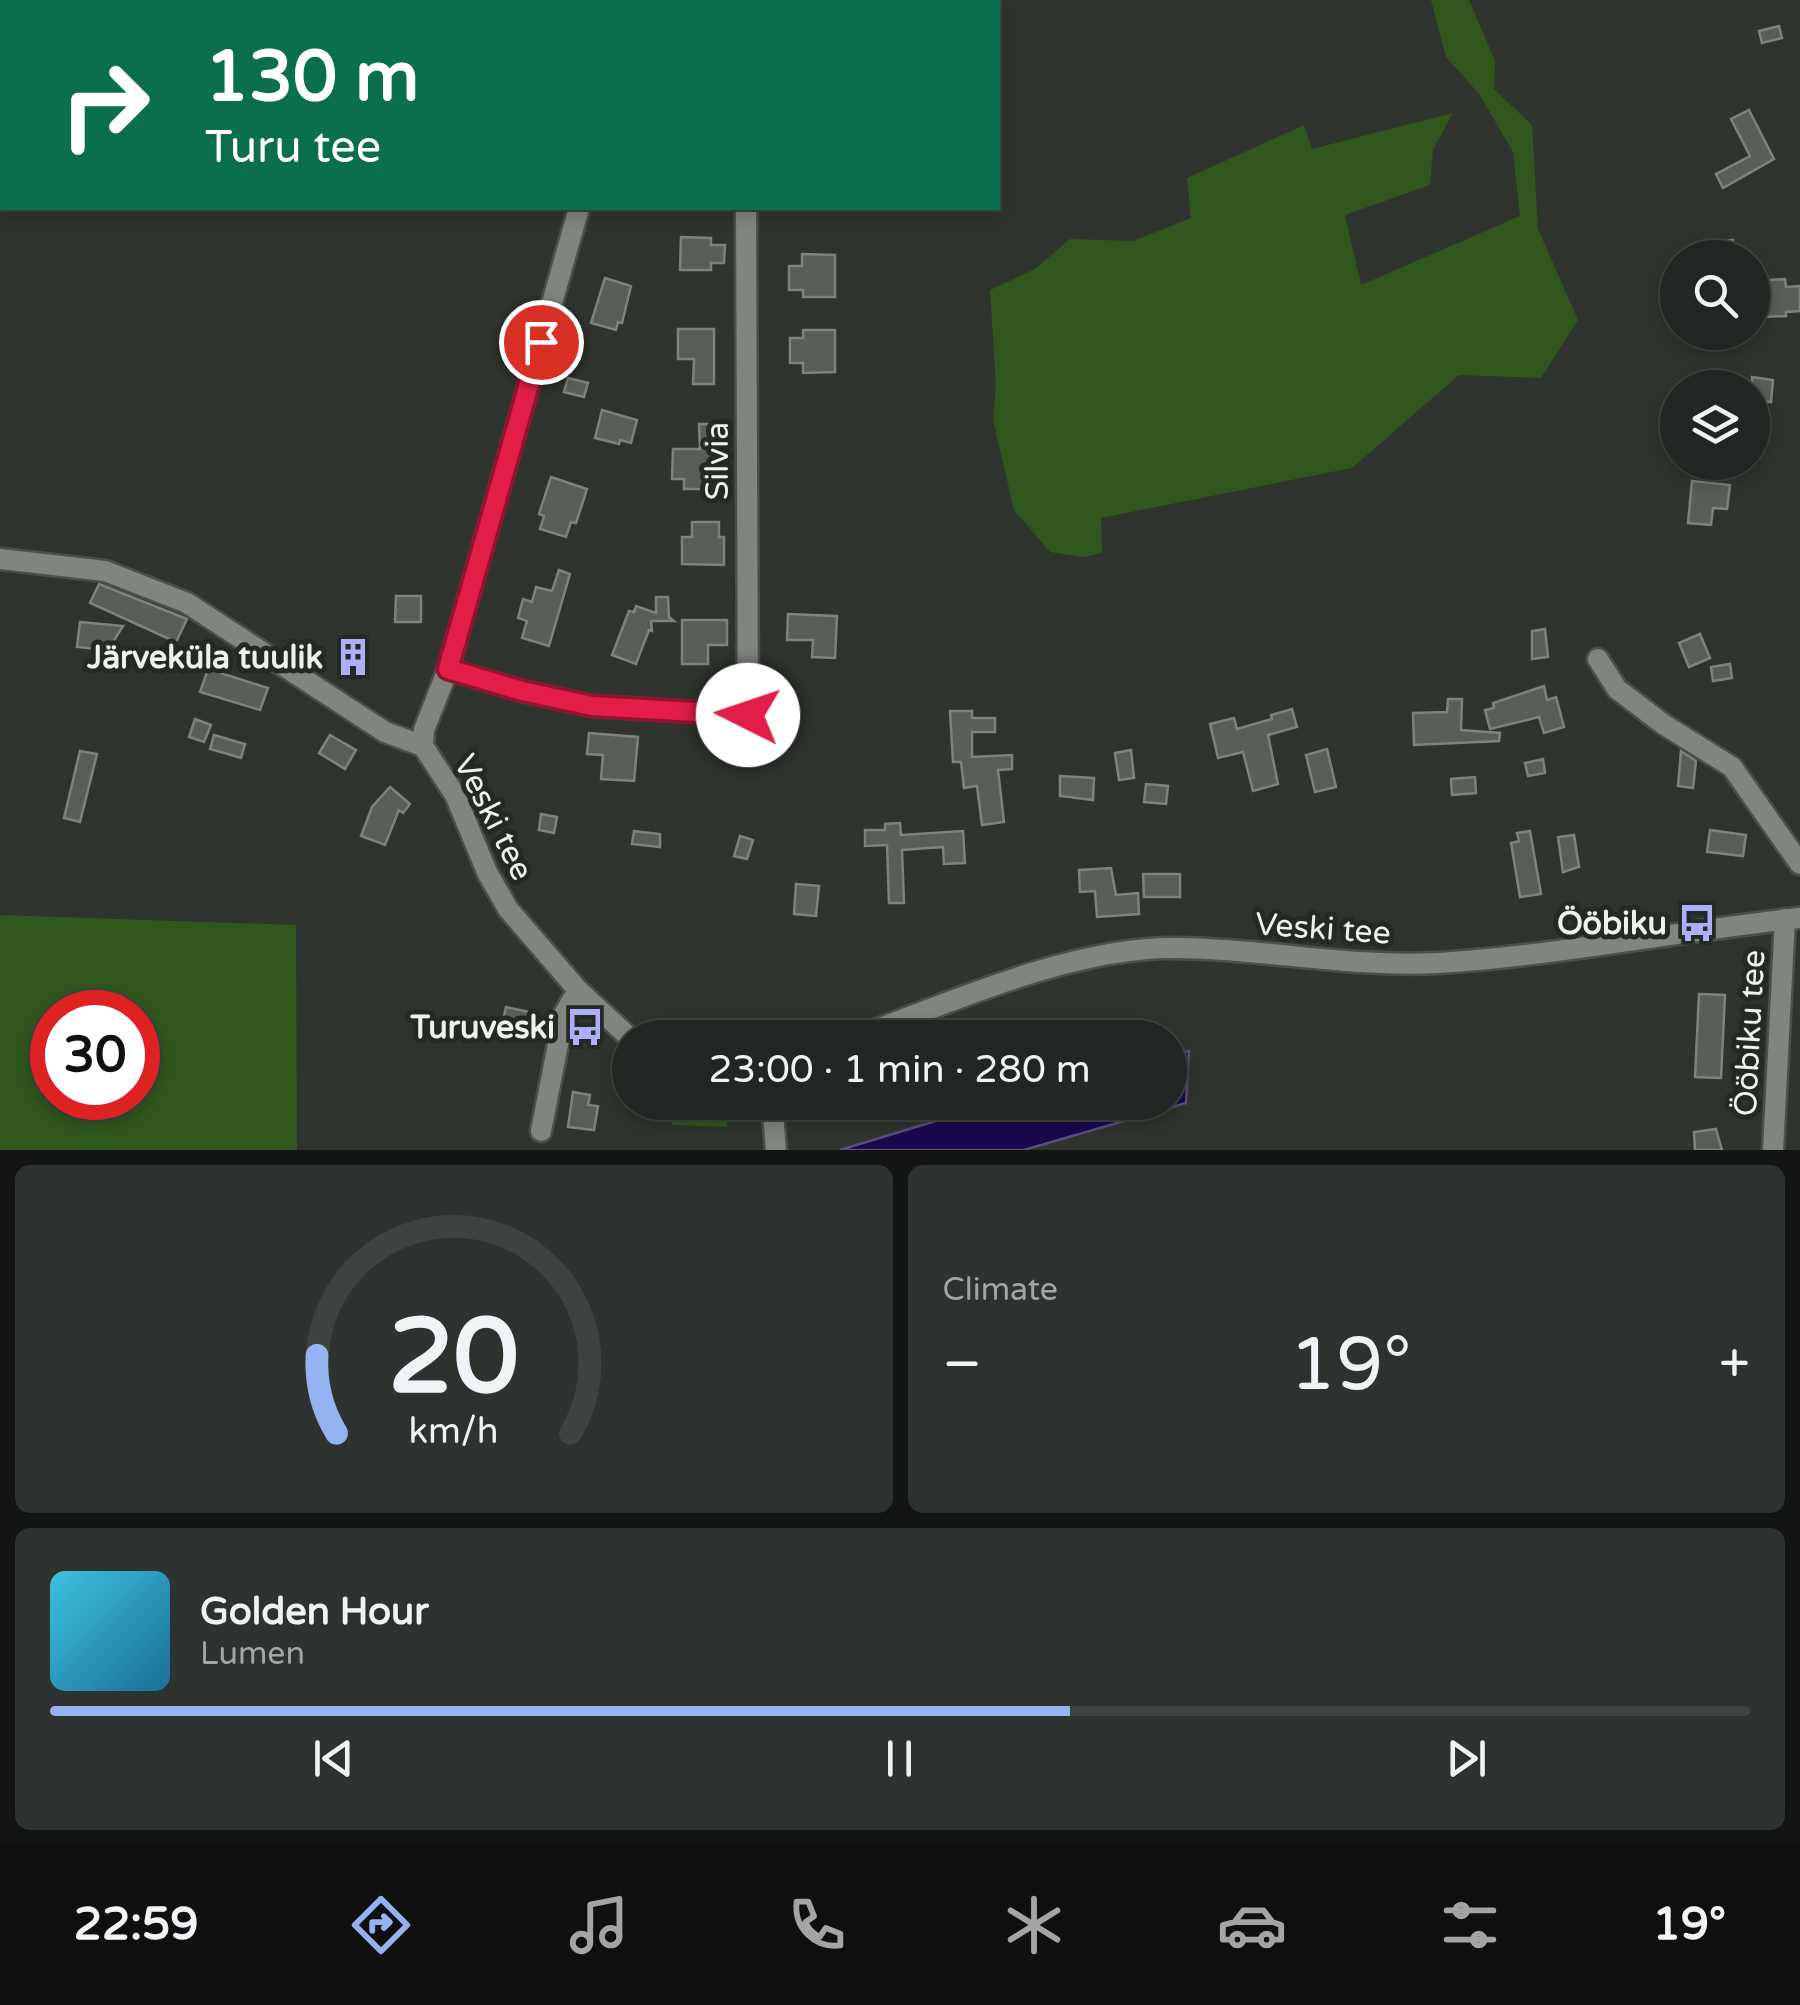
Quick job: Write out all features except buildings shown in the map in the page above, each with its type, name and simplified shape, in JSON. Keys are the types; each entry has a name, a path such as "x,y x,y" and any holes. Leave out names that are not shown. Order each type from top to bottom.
{"street":[{"path":"423,746 424,730 448,669 578,210"},
{"name":"Silvia","path":"448,669 592,706 748,715 746,210"},
{"name":"Veski tee","path":"0,559 105,571 188,602 385,732 423,746 455,794 487,872 508,909 578,990 612,1021"},
{"path":"1598,660 1617,689 1662,724 1732,767 1800,864"},
{"name":"Veski tee","path":"906,1020 1078,960 1126,950 1174,948 1364,964 1439,963 1792,918"},
{"name":"Ööbiku tee","path":"1772,1150 1792,918"},
{"path":"540,1131 564,1014 578,990"},
{"path":"774,1120 776,1150"}],"green space":[{"path":"1431,0 1469,0 1495,61 1494,89 1532,125 1538,229 1578,320 1541,378 1459,375 1352,468 1101,518 1102,553 1083,557 1050,552 1014,510 993,420 996,385 990,290 1035,269 1070,239 1133,241 1191,218 1187,178 1304,125 1312,149 1453,113 1433,150 1430,185 1345,215 1361,285 1520,216 1513,152 1480,95 1446,57"},
{"path":"0,915 296,925 297,1150 0,1150"},
{"path":"672,1120 727,1120 727,1127 672,1125"}],"shaded area":[{"path":"939,1120 1127,1120 1024,1150 840,1150"}],"place":[{"name":"Järveküla tuulik","path":"353,657"},
{"name":"Ööbiku","path":"1697,923"},
{"name":"Turuveski","path":"585,1027"}],"route":[{"path":"541,342 448,669 592,706 748,715"}]}
